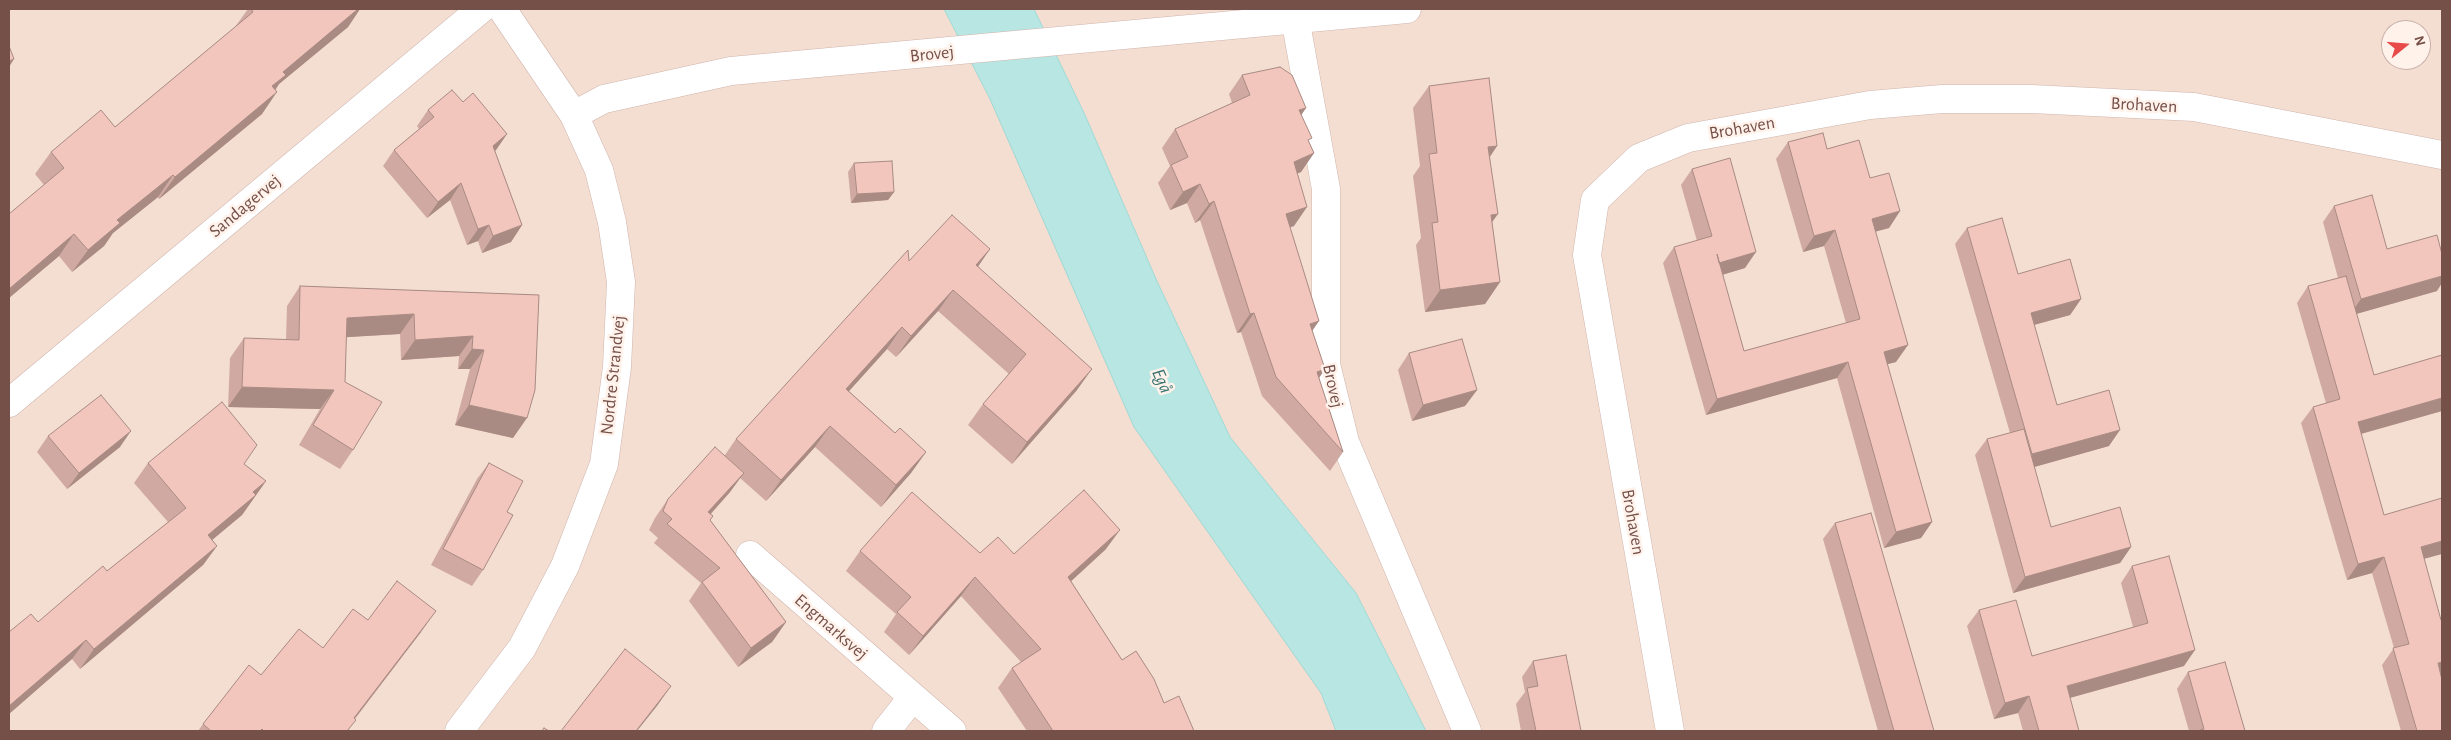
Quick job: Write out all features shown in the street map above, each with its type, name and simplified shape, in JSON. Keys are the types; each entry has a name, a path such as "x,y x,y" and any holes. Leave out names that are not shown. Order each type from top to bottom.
{"street":[{"name":"Sandagervej","path":"9,403 481,9"},
{"name":"Nordre Strandvej","path":"459,731 522,648 565,566 604,464 617,367 621,282 612,222 599,170 574,115 502,9"},
{"name":"Brovej","path":"574,115 604,99 731,71 1067,41 1195,18 1295,18 1407,9"},
{"name":"Brovej","path":"1295,18 1326,189 1326,364 1345,442 1467,731"},
{"name":"Brohaven","path":"1670,731 1587,255 1595,200 1639,158 1688,138 1870,105 1942,99 2032,99 2194,107 2442,155"},
{"name":"Engmarksvej","path":"750,555 952,731"},
{"path":"886,731 912,698"}],"shaded area":[{"path":"9,9 944,9 990,99 1321,693 1336,731 9,731"},
{"path":"1034,9 2442,9 2442,731 1426,731 1356,593 1230,437 1156,279 1085,115"}],"water":[{"name":"Egå","path":"944,9 1034,9 1085,115 1156,279 1230,437 1356,593 1426,731 1336,731 1321,693 1134,427 990,99"}],"building":[{"path":"251,9 358,9 283,72 286,75 272,86 277,92 175,177 173,175 117,220 120,223 88,250 74,234 9,289 9,214 64,168 51,152 101,110 115,127 253,12"},
{"path":"9,46 14,59 9,61"},
{"path":"1280,67 1292,75 1306,108 1299,110 1312,138 1308,140 1314,153 1294,162 1307,207 1286,214 1319,321 1310,324 1325,369 1317,372 1343,452 1276,377 1254,313 1250,314 1214,201 1209,204 1200,184 1183,192 1171,165 1188,157 1175,129 1250,95 1242,75"},
{"path":"1489,78 1497,146 1488,147 1498,214 1491,215 1500,282 1440,290 1432,223 1438,222 1429,154 1437,153 1429,86"},
{"path":"452,90 463,102 473,93 507,134 493,146 522,225 493,236 489,225 478,229 461,183 438,202 394,150 434,117 428,110"},
{"path":"1823,133 1827,149 1859,140 1870,178 1889,173 1900,211 1872,219 1908,345 1884,352 1932,522 1896,532 1848,362 1717,399 1674,247 1712,236 1692,169 1730,158 1756,252 1719,263 1744,351 1860,319 1835,230 1814,236 1788,142"},
{"path":"892,161 894,192 857,194 854,163"},
{"path":"2372,195 2387,249 2437,235 2442,254 2442,276 2361,299 2334,206"},
{"path":"952,215 990,249 976,265 1092,369 1027,442 983,404 1026,354 953,290 911,336 902,327 846,389 895,433 900,428 926,452 896,485 830,426 781,480 736,439 908,250 909,261"},
{"path":"2002,218 2018,274 2070,259 2081,299 2031,313 2057,405 2109,390 2120,430 2032,454 1967,228"},
{"path":"2346,276 2374,375 2442,355 2442,398 2358,422 2384,515 2442,498 2442,541 2421,547 2442,620 2442,662 2438,663 2442,680 2442,731 2417,731 2393,648 2409,644 2384,557 2358,564 2313,407 2340,399 2308,286"},
{"path":"300,286 539,295 535,390 527,418 469,405 484,350 472,349 473,336 415,340 414,314 347,318 345,382 382,402 353,450 313,425 334,390 242,387 244,338 299,340"},
{"path":"1462,339 1477,390 1423,405 1409,353"},
{"path":"101,395 131,431 79,473 48,436"},
{"path":"222,402 257,445 244,464 266,481 253,492 256,495 208,535 217,546 94,649 86,640 9,706 9,632 31,614 38,622 103,566 107,571 186,508 148,463"},
{"path":"2024,429 2051,527 2120,507 2131,547 2025,577 1987,439"},
{"path":"715,447 744,473 708,512 713,516 710,520 786,622 751,648 702,582 720,568 667,524 672,519 663,511 668,499"},
{"path":"489,463 523,481 507,512 513,515 483,570 443,549"},
{"path":"1084,490 1120,530 1068,577 1122,660 1136,651 1154,679 1164,703 1179,696 1194,731 1053,731 1012,668 1041,649 975,577 923,636 897,612 911,597 860,551 912,492 980,553 998,537 1014,554"},
{"path":"1871,513 1934,731 1894,731 1835,523"},
{"path":"2169,556 2195,650 2067,686 2079,731 2039,731 2029,696 2005,703 1979,610 2016,600 2032,656 2148,623 2132,566"},
{"path":"397,581 436,611 354,718 356,720 347,731 264,731 262,729 260,731 211,731 203,724 249,665 261,675 299,629 323,648 353,609 368,620"},
{"path":"625,649 671,686 636,731 561,731"},
{"path":"1566,655 1581,731 1536,731 1527,688 1538,686 1533,661"},
{"path":"2225,662 2245,731 2197,731 2204,729 2188,672"}]}
